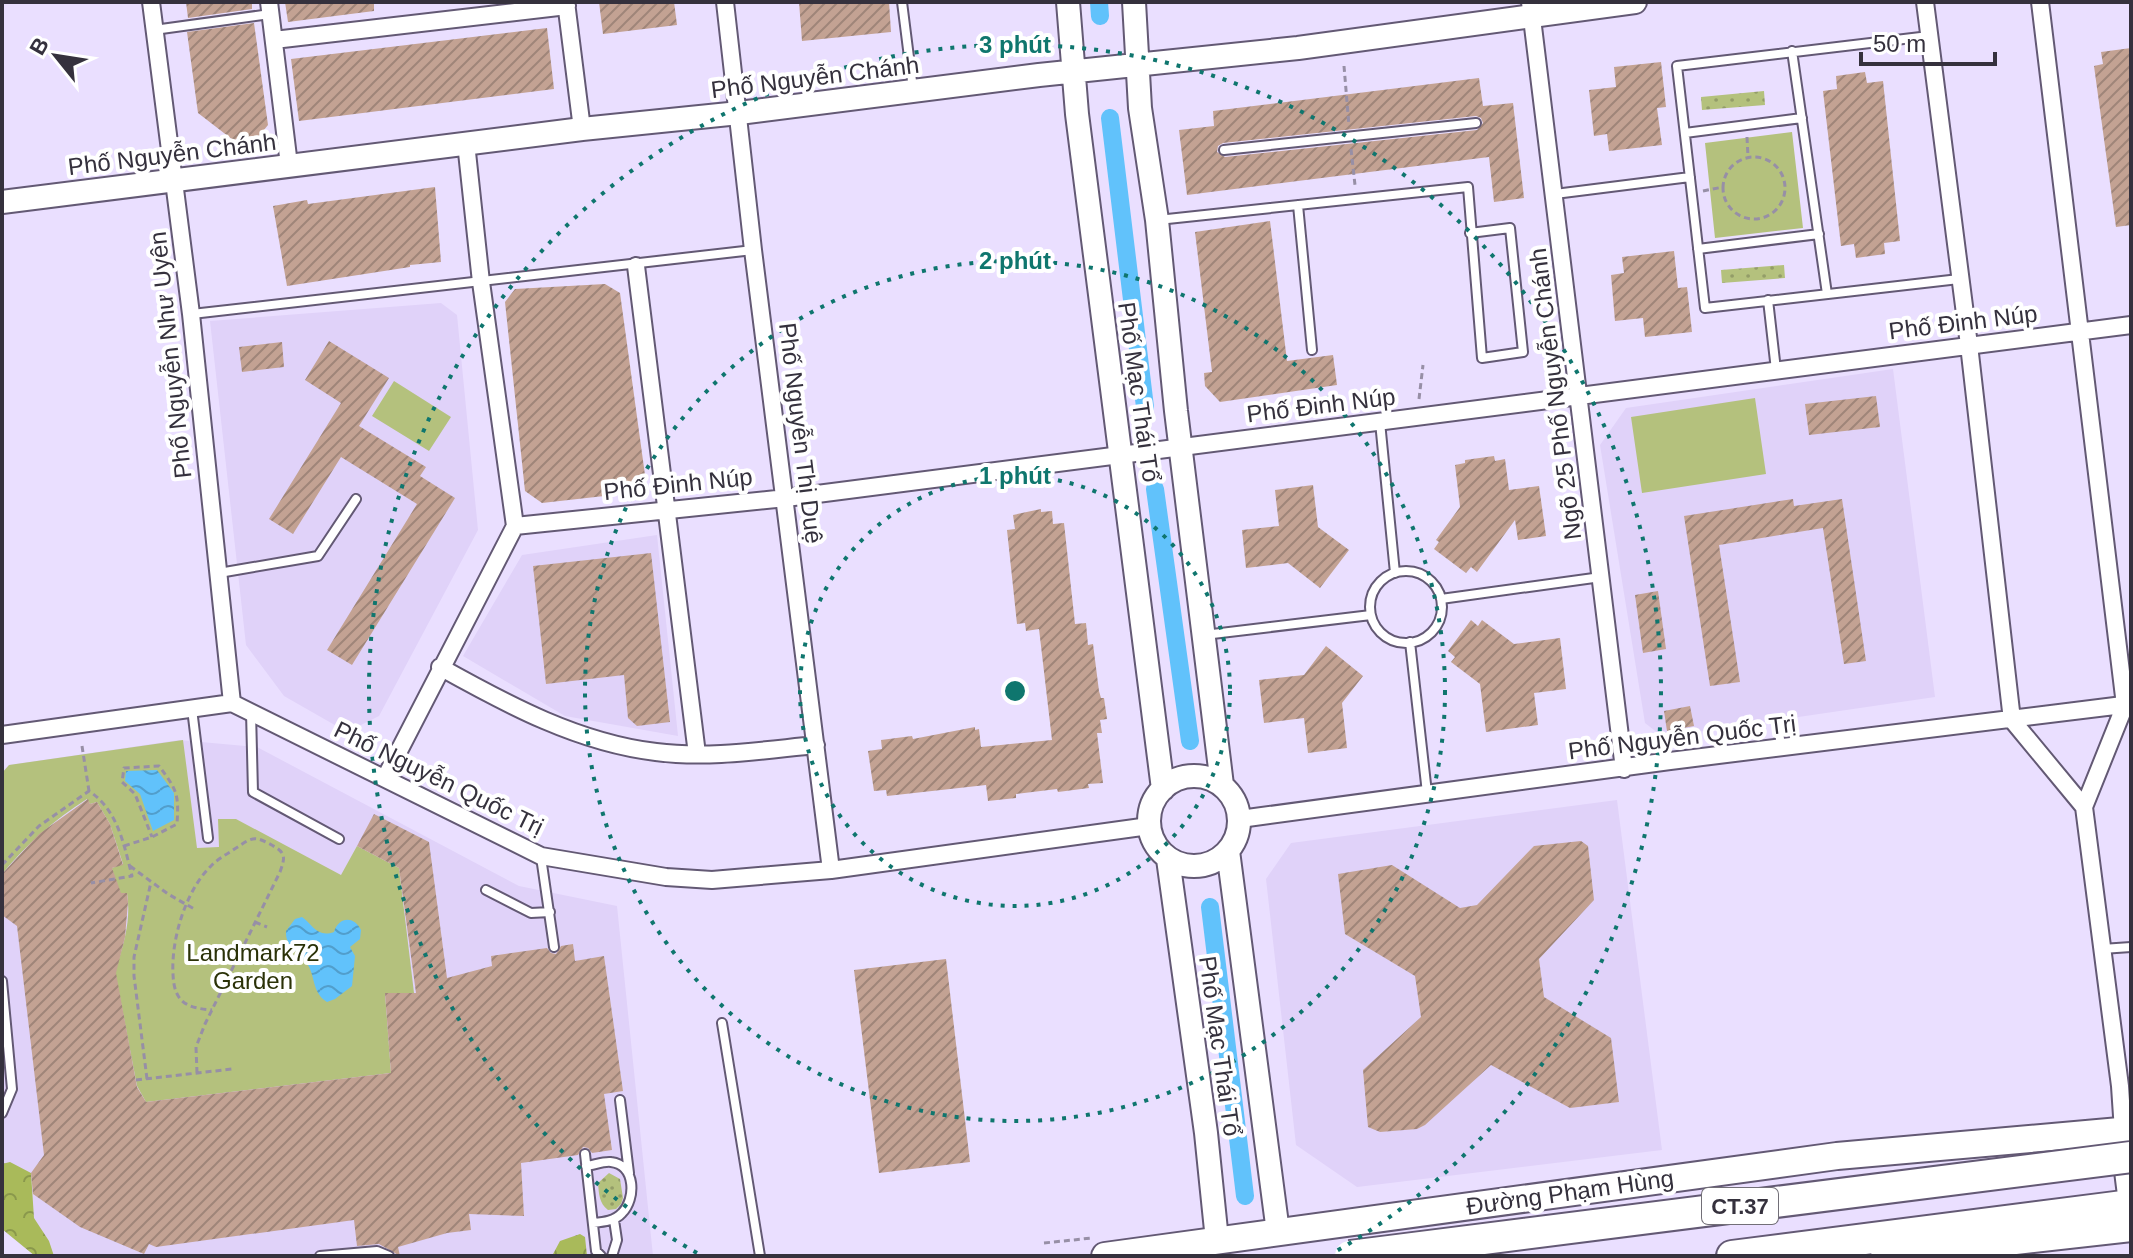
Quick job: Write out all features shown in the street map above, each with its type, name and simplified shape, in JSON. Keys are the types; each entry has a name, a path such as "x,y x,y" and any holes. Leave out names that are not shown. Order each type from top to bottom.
{"highway":[{"name":"CT.37","path":"1350,1256 2128,1139"},
{"name":"CT.37","path":"1732,1256 2131,1205"}],"main road":[{"name":"Đường Phạm Hùng","path":"1105,1256 1837,1156 2128,1139"},
{"path":"2128,1139 2131,1195"},
{"path":"1884,1256 2038,1242 2131,1228"}],"street":[{"name":"Phố Nguyễn Như Uyên","path":"151,2 191,314 232,703"},
{"name":"Phố Nguyễn Thị Duệ","path":"725,2 831,870"},
{"name":"Phố Mạc Thái Tổ","path":"1068,2 1073,71 1163,789"},
{"name":"Phố Mạc Thái Tổ","path":"1134,2 1140,108 1157,220 1180,446 1222,785"},
{"name":"Phố Nguyễn Chánh","path":"2,202 582,129 739,113 1073,71 1298,48 1531,8 1635,2"},
{"path":"1925,2 1969,345 2012,720 2084,807"},
{"path":"2040,2 2128,705 2084,807 2128,1139"},
{"path":"274,40 566,4 582,129"},
{"path":"270,8 289,165"},
{"name":"Ngõ 25 Phố Nguyễn Chánh","path":"1531,8 1624,769"},
{"path":"385,778 515,526 481,282 466,143"},
{"path":"636,266 697,754"},
{"name":"Phố Đinh Núp","path":"515,526 786,498 2131,325"},
{"path":"440,667 503,702 565,729 634,748 697,754 816,745"},
{"name":"Phố Nguyễn Quốc Trị","path":"2,735 232,703 541,856 627,872 712,880 831,870 1149,826"},
{"name":"Phố Nguyễn Quốc Trị","path":"1240,819 2128,705"},
{"path":"1191,776 1204,776 1222,785 1235,800 1240,819 1238,834 1228,851 1215,862 1200,866 1183,866 1168,859 1152,838 1149,826 1150,811 1156,796 1178,779 1191,776"},
{"name":"Phố Mạc Thái Tổ","path":"1228,851 1278,1232"},
{"name":"Phố Mạc Thái Tổ","path":"1168,859 1206,1133 1217,1240"}],"lane":[{"path":"902,2 913,91"},
{"path":"154,30 270,8"},
{"path":"1929,36 1677,66 1705,308 1959,279"},
{"path":"1792,51 1827,294"},
{"path":"1685,133 1802,118"},
{"path":"1224,150 1476,123"},
{"path":"1555,194 1690,177"},
{"path":"1157,220 1468,187 1470,233 1482,358 1523,352 1510,228 1470,233"},
{"path":"1298,205 1312,350"},
{"path":"1698,249 1819,234"},
{"path":"191,314 636,266 753,250"},
{"path":"1768,300 1776,371"},
{"path":"1380,422 1395,573"},
{"path":"218,573 318,556 356,499"},
{"path":"1410,571 1424,576 1435,585 1441,599 1440,616 1432,631 1410,642 1382,634 1371,615 1375,589 1383,579 1395,573 1410,571"},
{"path":"1441,599 1601,577"},
{"path":"1203,635 1371,615"},
{"path":"1410,642 1427,794"},
{"path":"191,708 208,838"},
{"path":"251,711 253,792 339,839"},
{"path":"1778,722 1781,749"},
{"path":"541,856 554,947"},
{"path":"486,890 531,913 550,912"},
{"path":"2102,949 2131,947"},
{"path":"2,981 12,1089 2,1113"},
{"path":"722,1023 760,1256"},
{"path":"593,1223 614,1220 630,1202 632,1188 620,1100"},
{"path":"585,1154 596,1251 601,1256"},
{"path":"586,1166 611,1162 629,1174"},
{"path":"612,1256 617,1240 614,1220"},
{"path":"320,1256 377,1251 389,1256"}],"path":[{"path":"1746,125 1748,157"},
{"path":"1748,157 1767,159 1782,172 1785,182 1781,203 1765,217 1744,217 1727,204 1723,187 1732,167 1748,157"},
{"path":"1692,193 1723,187"},
{"path":"1419,399 1423,365"},
{"path":"82,746 89,791 100,799 116,821 132,876 91,883"},
{"path":"124,846 152,837 177,824 179,798 177,790 159,766 124,768 122,782 135,794 152,837"},
{"path":"2,865 39,826 89,791"},
{"path":"197,1073 196,1047 285,858 282,851 259,839 250,839 208,868 179,921 172,969 179,999 193,1008 212,1010"},
{"path":"130,866 196,910"},
{"path":"147,1079 134,957 151,882"},
{"path":"255,922 267,927"},
{"path":"136,1080 232,1069"},
{"path":"1044,1243 1077,1240"}],"shaded area":[{"path":"441,303 457,315 478,530 379,716 347,732 284,696 246,645 210,321"},
{"path":"1893,369 1935,697 1663,737 1645,723 1600,445 1626,408"},
{"path":"657,535 678,736 565,716 463,656 522,555"},
{"path":"179,740 257,747 519,886 617,906 653,1256 35,1256 2,1229 2,773 9,765"},
{"path":"1617,800 1662,1150 1357,1187 1296,1145 1266,879 1291,843"}],"green space":[{"path":"1764,91 1765,105 1702,110 1701,97"},
{"path":"1792,132 1803,228 1715,238 1705,143"},
{"path":"1784,265 1785,278 1722,283 1721,270"},
{"path":"394,381 451,417 429,451 372,416"},
{"path":"1755,398 1766,474 1642,493 1631,417"},
{"name":"Landmark72 Garden","path":"183,740 197,848 219,847 218,819 236,819 341,875 357,846 399,868 414,993 385,993 391,1073 146,1102 137,1086 113,961 118,962 127,928 127,893 116,893 112,868 123,864 110,824 97,802 90,804 87,799 63,815 2,874 2,773 9,765"},
{"path":"10,1162 31,1173 34,1218 49,1241 54,1256 35,1256 2,1229 2,1164"},
{"path":"609,1173 620,1179 623,1198 616,1209 608,1210 601,1201 598,1183"},
{"path":"580,1234 585,1237 587,1256 552,1256 560,1241"}],"water":[{"path":"157,770 174,793 174,820 153,831 140,794 125,781 126,771"},
{"path":"302,917 323,933 334,932 339,923 346,920 354,922 361,930 360,939 350,947 355,956 352,986 327,1002 318,993 306,962 286,936 295,919"}],"building":[{"path":"186,2 252,2 252,9 188,18"},
{"path":"285,2 374,2 374,11 288,22"},
{"path":"599,2 674,2 677,25 603,34"},
{"path":"799,2 889,2 891,32 802,41"},
{"path":"254,23 268,125 259,136 233,140 198,113 187,32"},
{"path":"547,28 554,89 299,121 291,59"},
{"path":"2131,48 2131,225 2116,227 2094,66 2103,64 2101,52"},
{"path":"1661,62 1666,107 1657,108 1662,145 1609,151 1607,134 1594,136 1589,90 1616,87 1614,67"},
{"path":"1865,72 1867,83 1883,81 1900,241 1884,243 1885,254 1856,258 1854,244 1841,246 1823,91 1837,89 1836,76"},
{"path":"1479,78 1483,106 1513,103 1524,198 1494,202 1489,157 1187,195 1179,130 1214,126 1213,111","holes":["1476,116 1483,123 1477,130 1225,157 1217,152 1218,146 1223,143"]},
{"path":"435,187 441,262 287,286 273,206"},
{"path":"1270,221 1287,361 1333,355 1337,385 1220,402 1205,386 1204,373 1212,372 1195,232"},
{"path":"1674,251 1678,288 1687,287 1692,332 1645,337 1643,318 1615,321 1611,275 1624,273 1622,257"},
{"path":"605,284 620,293 645,475 631,493 542,503 525,491 505,302 515,289"},
{"path":"329,341 389,378 359,426 426,467 420,476 455,498 352,665 327,650 417,504 341,457 293,534 269,519 341,403 305,380"},
{"path":"282,342 284,367 242,372 239,347"},
{"path":"1876,396 1880,427 1809,435 1805,404"},
{"path":"1494,456 1495,461 1505,459 1509,490 1539,486 1546,536 1518,540 1515,520 1477,572 1471,567 1466,573 1434,549 1439,542 1436,540 1460,507 1455,465 1465,463 1465,460"},
{"path":"1313,485 1318,527 1349,550 1320,588 1288,563 1246,568 1242,530 1279,526 1275,490"},
{"path":"1793,499 1794,506 1842,499 1866,661 1844,664 1823,528 1719,545 1740,682 1710,686 1684,516"},
{"path":"1041,509 1041,512 1052,511 1053,524 1064,523 1075,624 1086,623 1088,645 1093,644 1099,691 1101,698 1104,698 1107,719 1100,720 1102,733 1097,733 1103,783 1088,784 1089,788 1016,794 1016,798 988,801 986,785 887,796 886,790 874,791 868,751 882,749 881,740 912,736 913,739 975,727 975,730 979,729 981,747 1052,740 1039,629 1026,631 1025,623 1017,624 1007,530 1015,529 1013,515"},
{"path":"651,553 670,722 637,726 628,718 624,675 546,684 533,566"},
{"path":"1658,591 1666,649 1643,653 1635,595"},
{"path":"1471,620 1478,626 1482,620 1514,644 1560,638 1566,689 1534,693 1538,725 1486,732 1480,684 1451,662 1455,657 1448,651"},
{"path":"1326,646 1363,676 1342,703 1347,748 1308,753 1304,718 1264,723 1259,680 1304,675"},
{"path":"1690,706 1694,726 1667,731 1664,711"},
{"path":"88,799 90,804 97,802 110,824 123,865 112,868 121,893 127,893 128,902 125,937 116,973 137,1087 146,1102 391,1073 385,993 416,993 399,868 357,846 374,814 429,842 447,978 492,966 491,956 547,948 556,954 561,946 573,944 575,961 604,956 623,1091 604,1094 612,1150 592,1153 583,1147 578,1155 521,1163 524,1216 469,1214 471,1230 447,1233 398,1247 400,1256 379,1244 357,1246 354,1220 156,1247 149,1244 144,1254 80,1227 33,1194 31,1173 44,1155 17,926 2,915 2,874 39,834"},
{"path":"1581,841 1588,846 1594,900 1539,959 1544,997 1611,1038 1619,1102 1570,1108 1491,1065 1425,1125 1417,1129 1380,1132 1368,1127 1363,1070 1421,1017 1415,976 1345,934 1338,874 1392,865 1460,908 1477,905 1534,846"},
{"path":"946,959 970,1162 879,1173 854,970"}],"waterway":[{"path":"1099,2 1100,16"},
{"path":"1110,118 1145,407"},
{"path":"1155,489 1190,741"},
{"path":"1210,907 1245,1196"}]}
